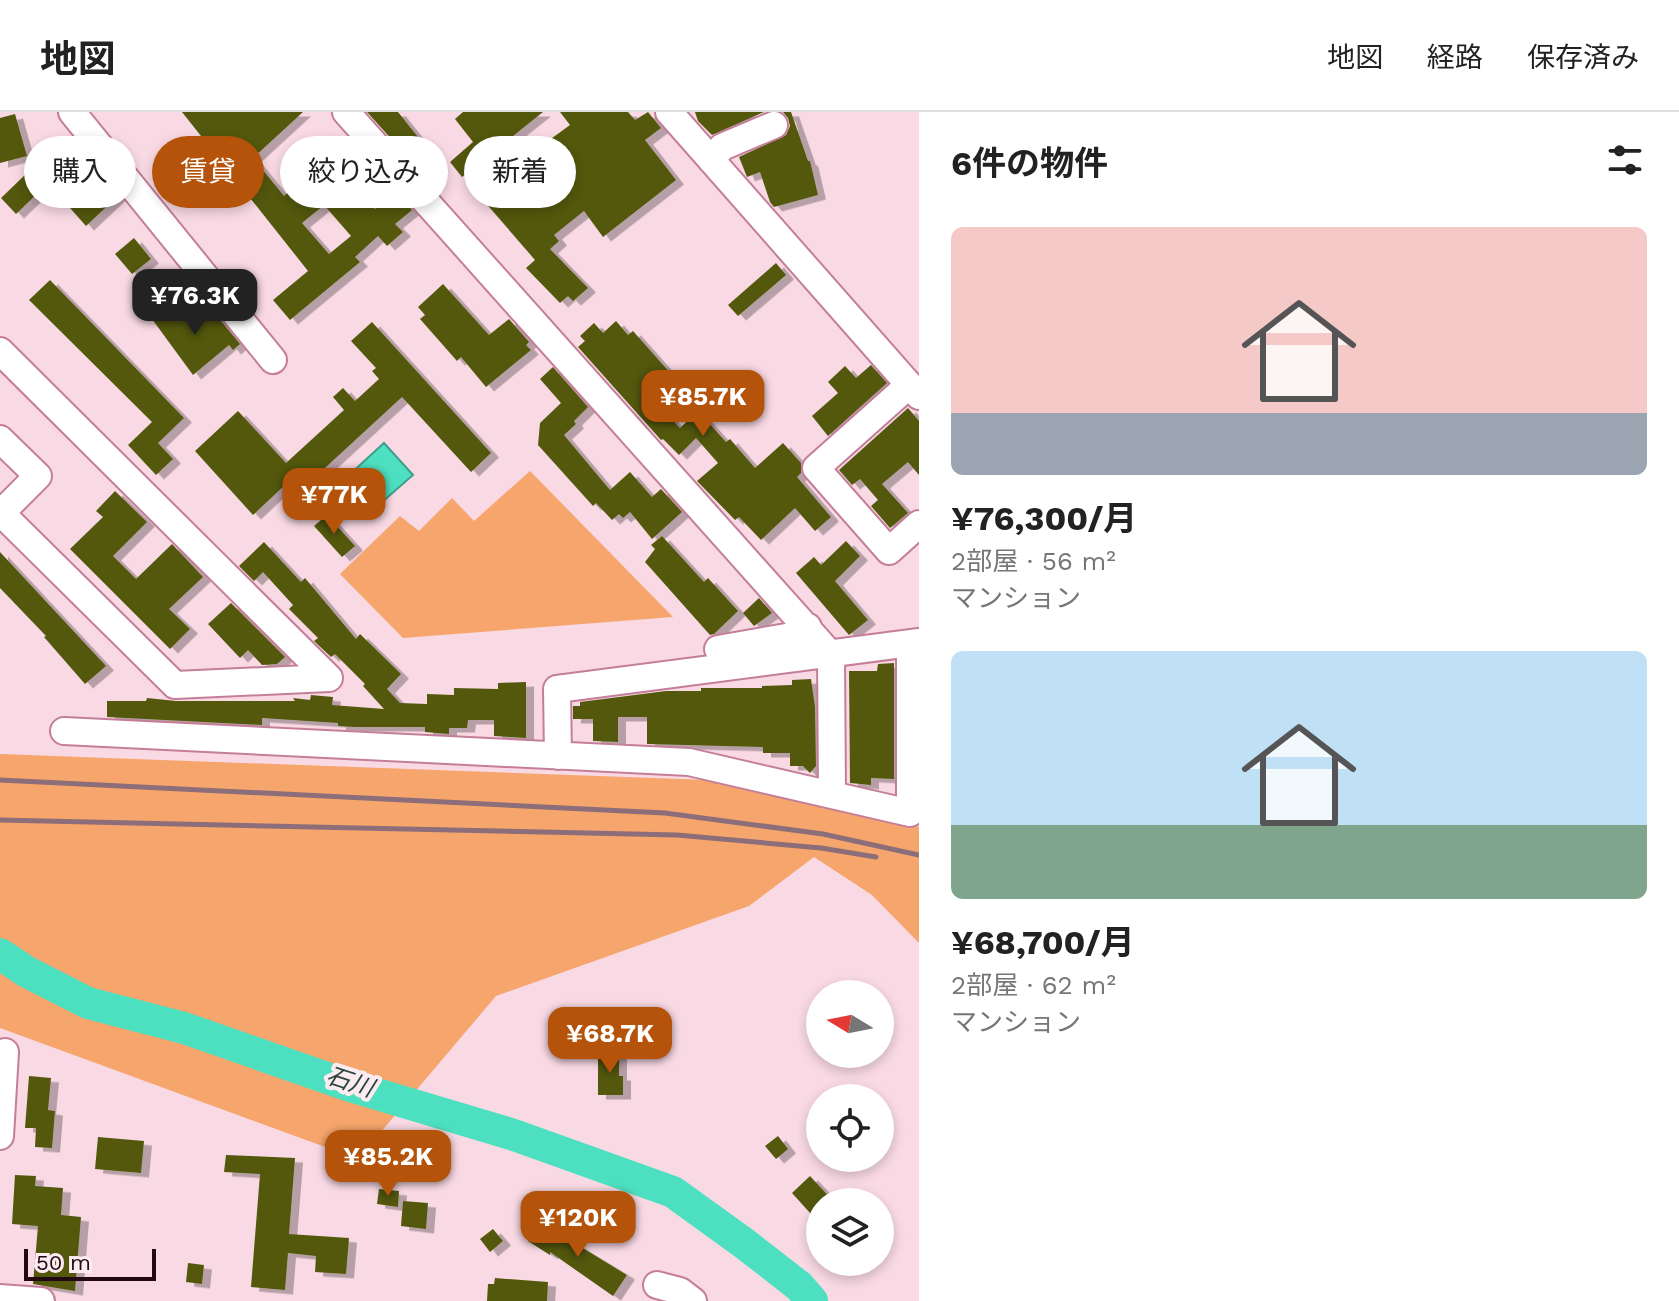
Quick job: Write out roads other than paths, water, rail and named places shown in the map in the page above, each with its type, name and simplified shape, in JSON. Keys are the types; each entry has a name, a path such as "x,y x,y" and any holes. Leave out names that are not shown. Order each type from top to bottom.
{"street":[{"path":"72,112 273,360"},
{"path":"346,112 831,655 832,794"},
{"path":"669,112 914,390 816,468 889,551 919,524"},
{"path":"711,160 722,147 774,125"},
{"path":"0,351 329,678 175,685 1,513 38,476 0,439"},
{"path":"718,649 798,635 808,627"},
{"path":"64,731 558,756 689,762 910,813 914,642 557,689 558,756"},
{"path":"0,1136 5,1052"},
{"path":"657,1285 680,1291 693,1301"},
{"path":"0,1298 41,1301"}],"waterway":[{"name":"石川","path":"0,954 27,972 88,1003 184,1028 350,1086 514,1135 673,1192 799,1286 812,1301"}],"railway":[{"path":"0,780 665,813 823,834 919,855"},
{"path":"0,820 677,835 821,848 876,857"}]}
